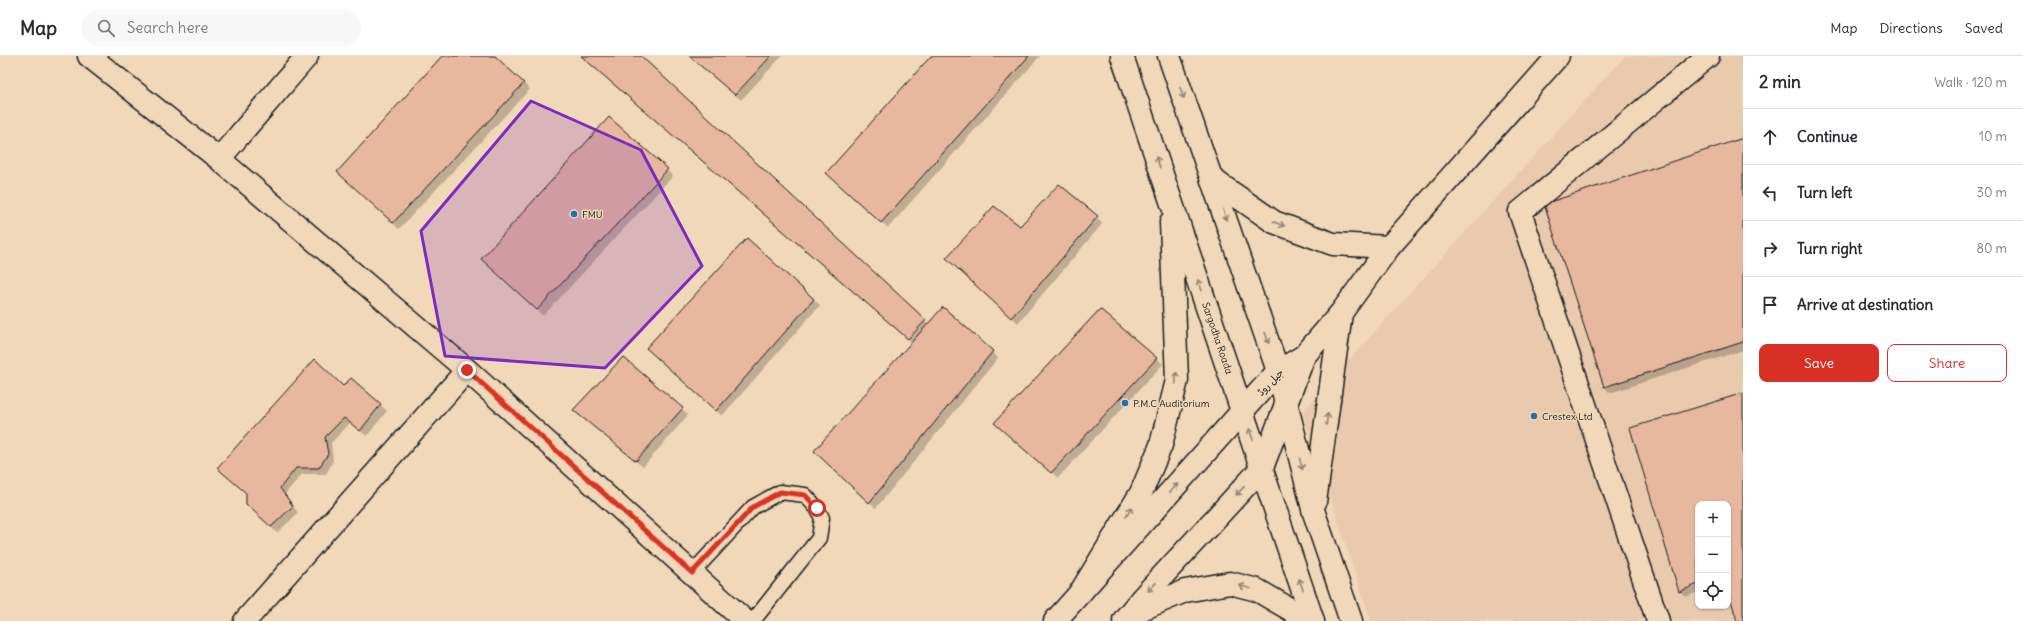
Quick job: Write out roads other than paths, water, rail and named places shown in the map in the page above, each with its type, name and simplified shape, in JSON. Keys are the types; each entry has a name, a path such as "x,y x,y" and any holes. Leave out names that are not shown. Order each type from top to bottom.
{"main road":[{"path":"89,56 219,159 467,370 745,621"},
{"path":"219,159 307,56"},
{"name":"Sargodha Roada","path":"1122,56 1313,621"},
{"path":"1169,56 1278,371 1314,513 1351,621"},
{"path":"1304,356 1341,313 1389,247 1558,56"},
{"path":"1658,621 1520,212 1708,56"},
{"path":"1212,179 1274,222 1333,244 1389,247"},
{"path":"1080,594 1141,493 1161,446 1177,380 1170,197"},
{"path":"1314,513 1341,313"},
{"name":"جیل روڈ","path":"1055,621 1278,371 1304,356"},
{"name":"جیل روڈ","path":"1124,621 1142,598 1262,468 1304,356"},
{"path":"245,621 467,370"},
{"path":"1129,621 1142,609 1185,591 1230,583 1257,590 1294,611 1301,621"}],"lane":[{"path":"692,573 753,507 780,492 805,495 817,508 822,518 819,538 753,621"}],"place":[{"name":"FMU","path":"574,214"},
{"name":"P.M.C Auditorium","path":"1125,403"},
{"name":"Crestex Ltd","path":"1534,416"}]}
